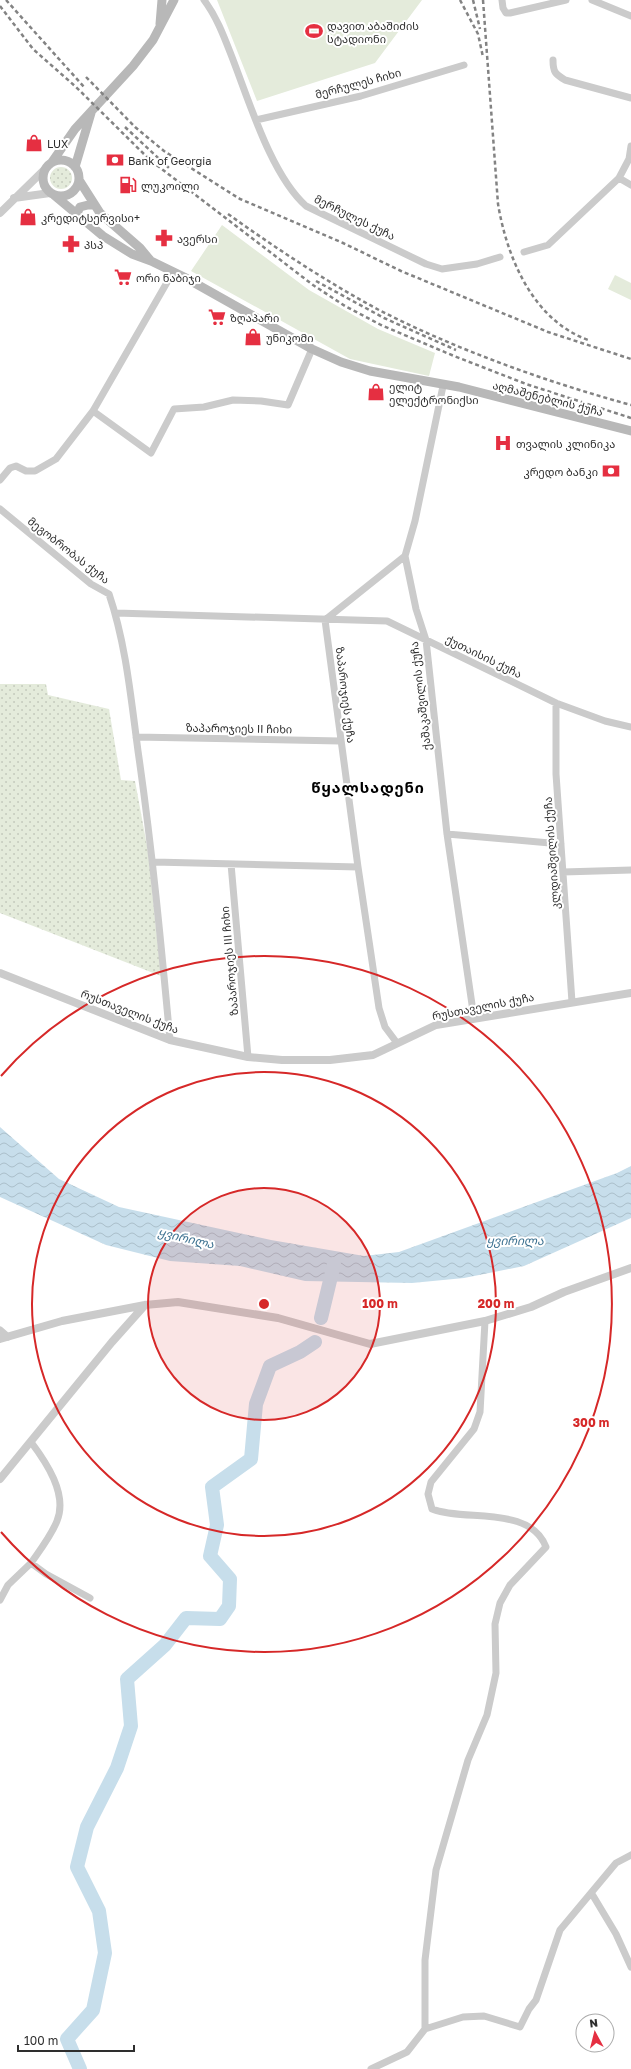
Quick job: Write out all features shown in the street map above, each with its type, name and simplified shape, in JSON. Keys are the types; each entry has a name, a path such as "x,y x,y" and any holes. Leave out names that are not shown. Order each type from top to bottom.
{"main road":[{"path":"159,28 162,0"},
{"path":"92,112 75,167 79,180 75,189 70,194 60,196 52,194 43,182 45,169 52,162 65,141 133,66 153,40 174,0"},
{"path":"52,162 65,160 75,167"},
{"name":"აღმაშენებლის ქუჩა","path":"79,180 94,206 110,224 140,248 151,261"},
{"name":"აღმაშენებლის ქუჩა","path":"52,194 76,215 132,254 151,261 173,272 312,349 341,362 370,371 443,386 459,387 631,431"},
{"path":"76,215 80,207 88,204 94,206"}],"street":[{"name":"მერჩულეს ქუჩა","path":"204,0 219,25 256,120 277,168 296,198 318,214 426,264 442,269 477,264 500,257"},
{"path":"502,0 503,8 506,13 510,13 566,0"},
{"path":"592,0 631,16"},
{"path":"553,60 553,71 556,75 566,80 631,98"},
{"name":"მერჩულეს ჩიხი","path":"256,120 361,96 464,65"},
{"path":"524,252 548,245 619,178 629,159 631,146"},
{"path":"0,213 45,169"},
{"path":"619,178 631,186"},
{"path":"14,198 52,194"},
{"path":"0,480 10,468 16,466 26,471 34,471 56,459 93,411 173,272"},
{"path":"93,411 151,453 174,409 204,407 232,400 261,401 288,405 312,349"},
{"path":"325,620 405,556 425,476 443,386"},
{"name":"მეგობრობას ქუჩა","path":"0,509 91,584 109,594 116,613"},
{"name":"ქაშაკაშვილის ქუჩა","path":"405,556 416,608 426,640 448,834 474,1018"},
{"path":"116,613 154,862 170,1040"},
{"name":"ქუთაისის ქუჩა","path":"116,613 387,621 556,703 605,721 631,727"},
{"name":"ზაპაროჯიეს ქუჩა","path":"325,620 340,741 380,1008 385,1026 397,1043"},
{"name":"კლდიაშვილის ქუჩა","path":"556,703 556,774 572,1002"},
{"name":"ზაპაროჯიეს II ჩიხი","path":"136,737 340,741"},
{"path":"448,834 561,844"},
{"path":"154,862 358,867"},
{"name":"ზაპაროჯიეს III ჩიხი","path":"231,864 248,1057"},
{"path":"563,872 631,870"},
{"name":"რუსთაველის ქუჩა","path":"0,972 170,1040 248,1057 282,1060 330,1060 373,1054 436,1025 631,993"},
{"path":"0,1330 4,1338 62,1321 145,1305 178,1302 278,1318 370,1344 485,1321 531,1307 564,1292 631,1268"},
{"path":"0,1479 112,1342 145,1305"},
{"path":"425,2029 425,1960 436,1870 468,1760 488,1715 496,1673 495,1624 500,1603 510,1585 546,1547 543,1539 532,1528 489,1516 443,1513 432,1509 428,1502 431,1482 474,1429 480,1412 485,1321"},
{"path":"0,1600 8,1585 31,1563 58,1520 60,1497 47,1463 31,1442"},
{"path":"31,1563 46,1574 90,1598"},
{"path":"372,2069 407,2052 425,2029 463,2017 484,2016 520,2027 528,2009 536,2000 560,1930 592,1894 616,1863 631,1856"},
{"path":"592,1894 616,1934 631,1967"}],"green space":[{"name":"დავით აბაშიძის სტადიონი","path":"217,0 422,0 375,63 257,101"},
{"path":"61,167 69,170 72,178 69,186 61,189 53,186 50,178 53,170"},
{"path":"222,225 309,290 378,329 435,353 429,376 350,359 191,271"},
{"path":"615,275 631,283 631,300 608,289"},
{"path":"0,684 46,684 48,695 109,709 121,780 135,781 148,851 161,976 0,913"}],"water":[{"name":"ყვირილა","path":"0,1127 59,1179 119,1207 271,1240 364,1256 399,1252 617,1173 631,1166 631,1218 524,1266 464,1278 412,1283 305,1281 240,1266 170,1261 106,1245 0,1197"}],"waterway":[{"path":"321,1318 334,1264"},
{"path":"80,2069 67,2039 93,2010 105,1953 99,1911 77,1867 87,1827 117,1768 131,1726 127,1679 165,1645 186,1618 220,1619 229,1606 230,1579 210,1556 217,1525 212,1487 251,1459 256,1404 270,1366 300,1352 315,1342"}],"railway":[{"path":"6,0 85,88"},
{"path":"460,0 478,34 483,57"},
{"path":"473,0 480,29"},
{"path":"483,0 498,204 508,245 526,285 538,302 552,318 569,331 588,340"},
{"path":"0,6 33,49 76,87 150,160 313,285 345,306 381,325 454,356 526,384 631,418"},
{"path":"86,77 135,127 164,151 240,199 343,243 401,271 548,332 631,359"},
{"path":"125,127 170,169"},
{"path":"228,214 321,277 409,325 503,364 567,386 631,405"},
{"path":"316,281 384,318 456,350"}],"place":[{"name":"დავით აბაშიძის სტადიონი","path":"314,31"},
{"name":"LUX","path":"34,143"},
{"name":"Bank of Georgia","path":"115,160"},
{"name":"ლუკოილი","path":"128,185"},
{"name":"კრედიტსერვისი+","path":"28,217"},
{"name":"ავერსი","path":"164,238"},
{"name":"პსპ","path":"71,244"},
{"name":"ორი ნაბიჯი","path":"123,277"},
{"name":"ზღაპარი","path":"217,317"},
{"name":"უნიკომი","path":"253,337"},
{"name":"ელიტ ელექტრონიქსი","path":"376,392"},
{"name":"თვალის კლინიკა","path":"503,443"},
{"name":"კრედო ბანკი","path":"611,471"}],"district":[{"name":"წყალსადენი","path":"368,787"}]}
